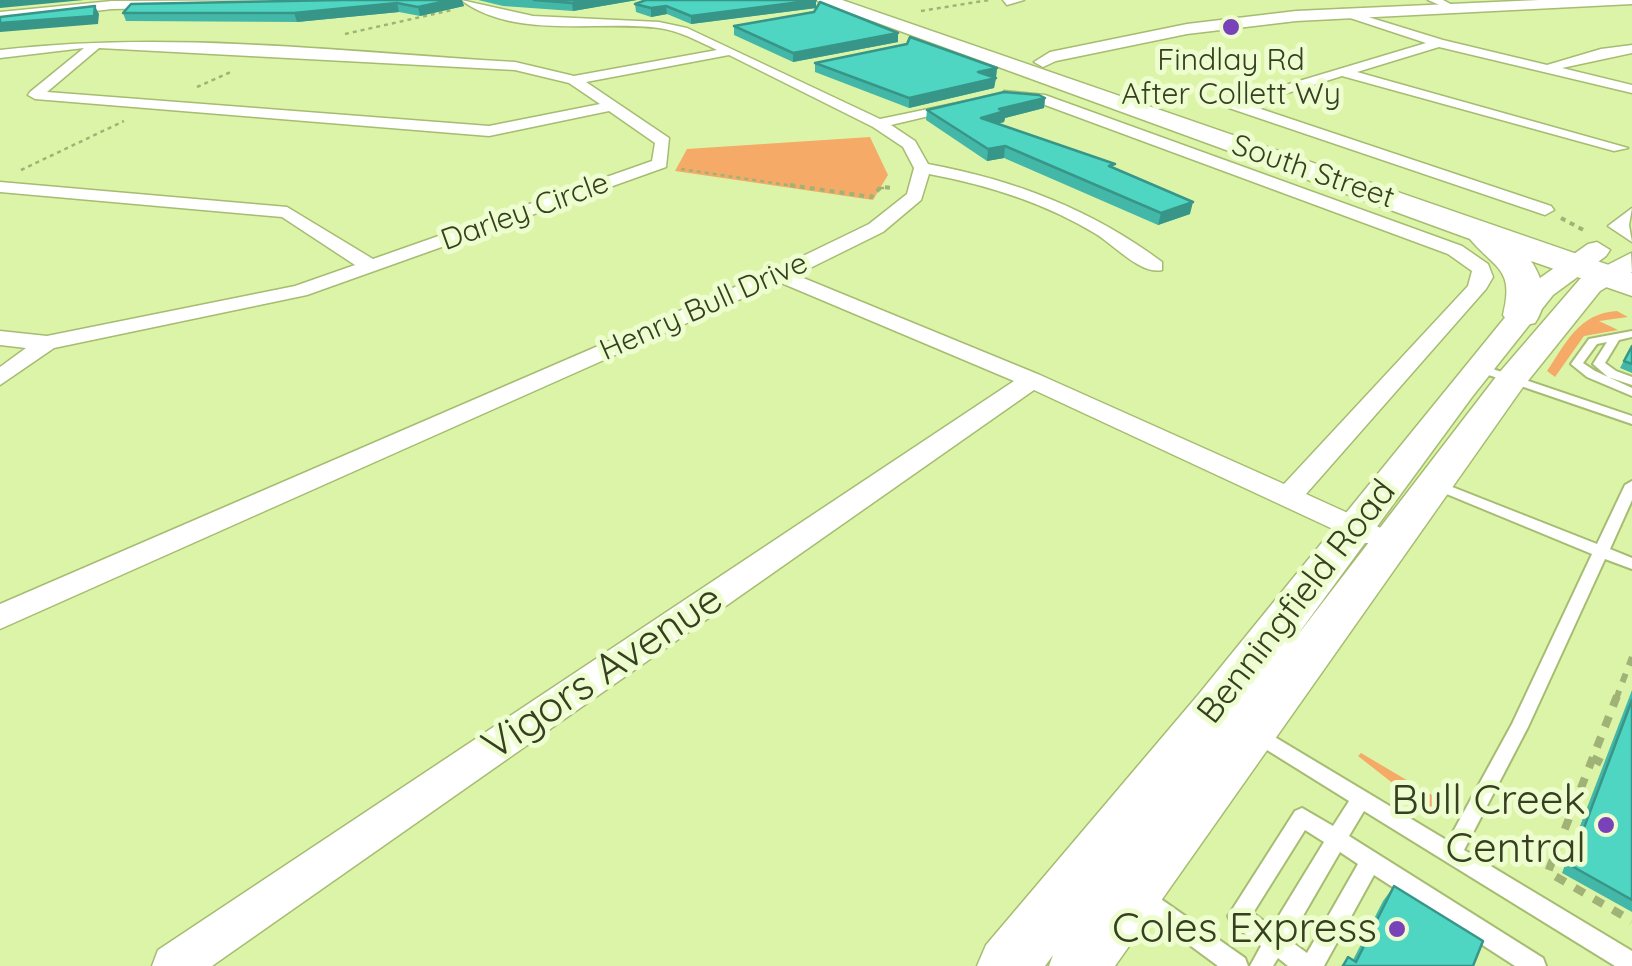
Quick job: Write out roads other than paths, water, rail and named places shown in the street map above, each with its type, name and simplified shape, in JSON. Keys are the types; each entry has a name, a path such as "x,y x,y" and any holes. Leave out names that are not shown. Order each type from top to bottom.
{"highway":[{"name":"South Street","path":"824,0 987,51 1054,66 1613,255"},
{"name":"South Street","path":"860,0 987,51"},
{"name":"South Street","path":"1054,66 1472,228 1613,255"},
{"path":"1472,228 1509,256 1522,274 1529,292 1522,315"},
{"path":"1575,302 1624,319"}],"main road":[{"path":"0,16 114,2 368,0"},
{"path":"1054,66 1211,27 1342,12 1441,3 1632,0"},
{"name":"Benningfield Road","path":"1007,966 1234,721 1495,374 1575,302 1613,255"},
{"name":"Benningfield Road","path":"1374,536 1437,485 1522,315 1555,277 1613,255"},
{"name":"Benningfield Road","path":"1079,966 1136,894 1234,721"}],"street":[{"path":"470,3 512,15 705,33 731,51 878,124 909,144 922,168 1013,186 1100,228 1155,266"},
{"path":"598,21 618,9"},
{"path":"1342,12 1439,43 1632,89"},
{"name":"Darley Circle","path":"306,53 334,40"},
{"path":"1439,43 1234,105 1545,210"},
{"path":"96,44 35,94 489,131 612,106"},
{"name":"Darley Circle","path":"0,54 96,44 151,44 514,66 574,80 663,141 660,164 300,292 48,343 0,338"},
{"path":"1548,69 1601,52 1632,49"},
{"path":"574,80 731,51"},
{"path":"774,72 798,68"},
{"path":"1340,72 1620,148"},
{"path":"878,124 1004,94 1040,98 1456,250 1474,261 1483,272 1476,288 1289,496"},
{"name":"Henry Bull Drive","path":"0,617 779,275 876,228 915,196 922,168"},
{"path":"0,187 288,212 371,266"},
{"path":"1613,255 1617,224 1632,213"},
{"path":"779,275 1032,380 1374,536"},
{"path":"0,378 48,343"},
{"name":"Vigors Avenue","path":"174,966 1032,380"}],"lane":[{"path":"1624,319 1632,334"},
{"path":"1624,319 1594,341 1577,364 1632,392"},
{"path":"1624,319 1599,364 1632,381"},
{"path":"1495,374 1632,420"},
{"path":"1437,485 1632,564"},
{"path":"1451,854 1518,727 1632,486"},
{"path":"1234,721 1632,964"},
{"path":"1260,966 1360,798"},
{"path":"1371,861 1309,966 1238,916 1302,816 1535,966"},
{"path":"1136,894 1237,966"}],"place":[{"name":"Findlay Rd After Collett Wy","path":"1231,27"},
{"name":"Bull Creek Central","path":"1606,825"},
{"name":"Coles Express","path":"1397,929"}]}
